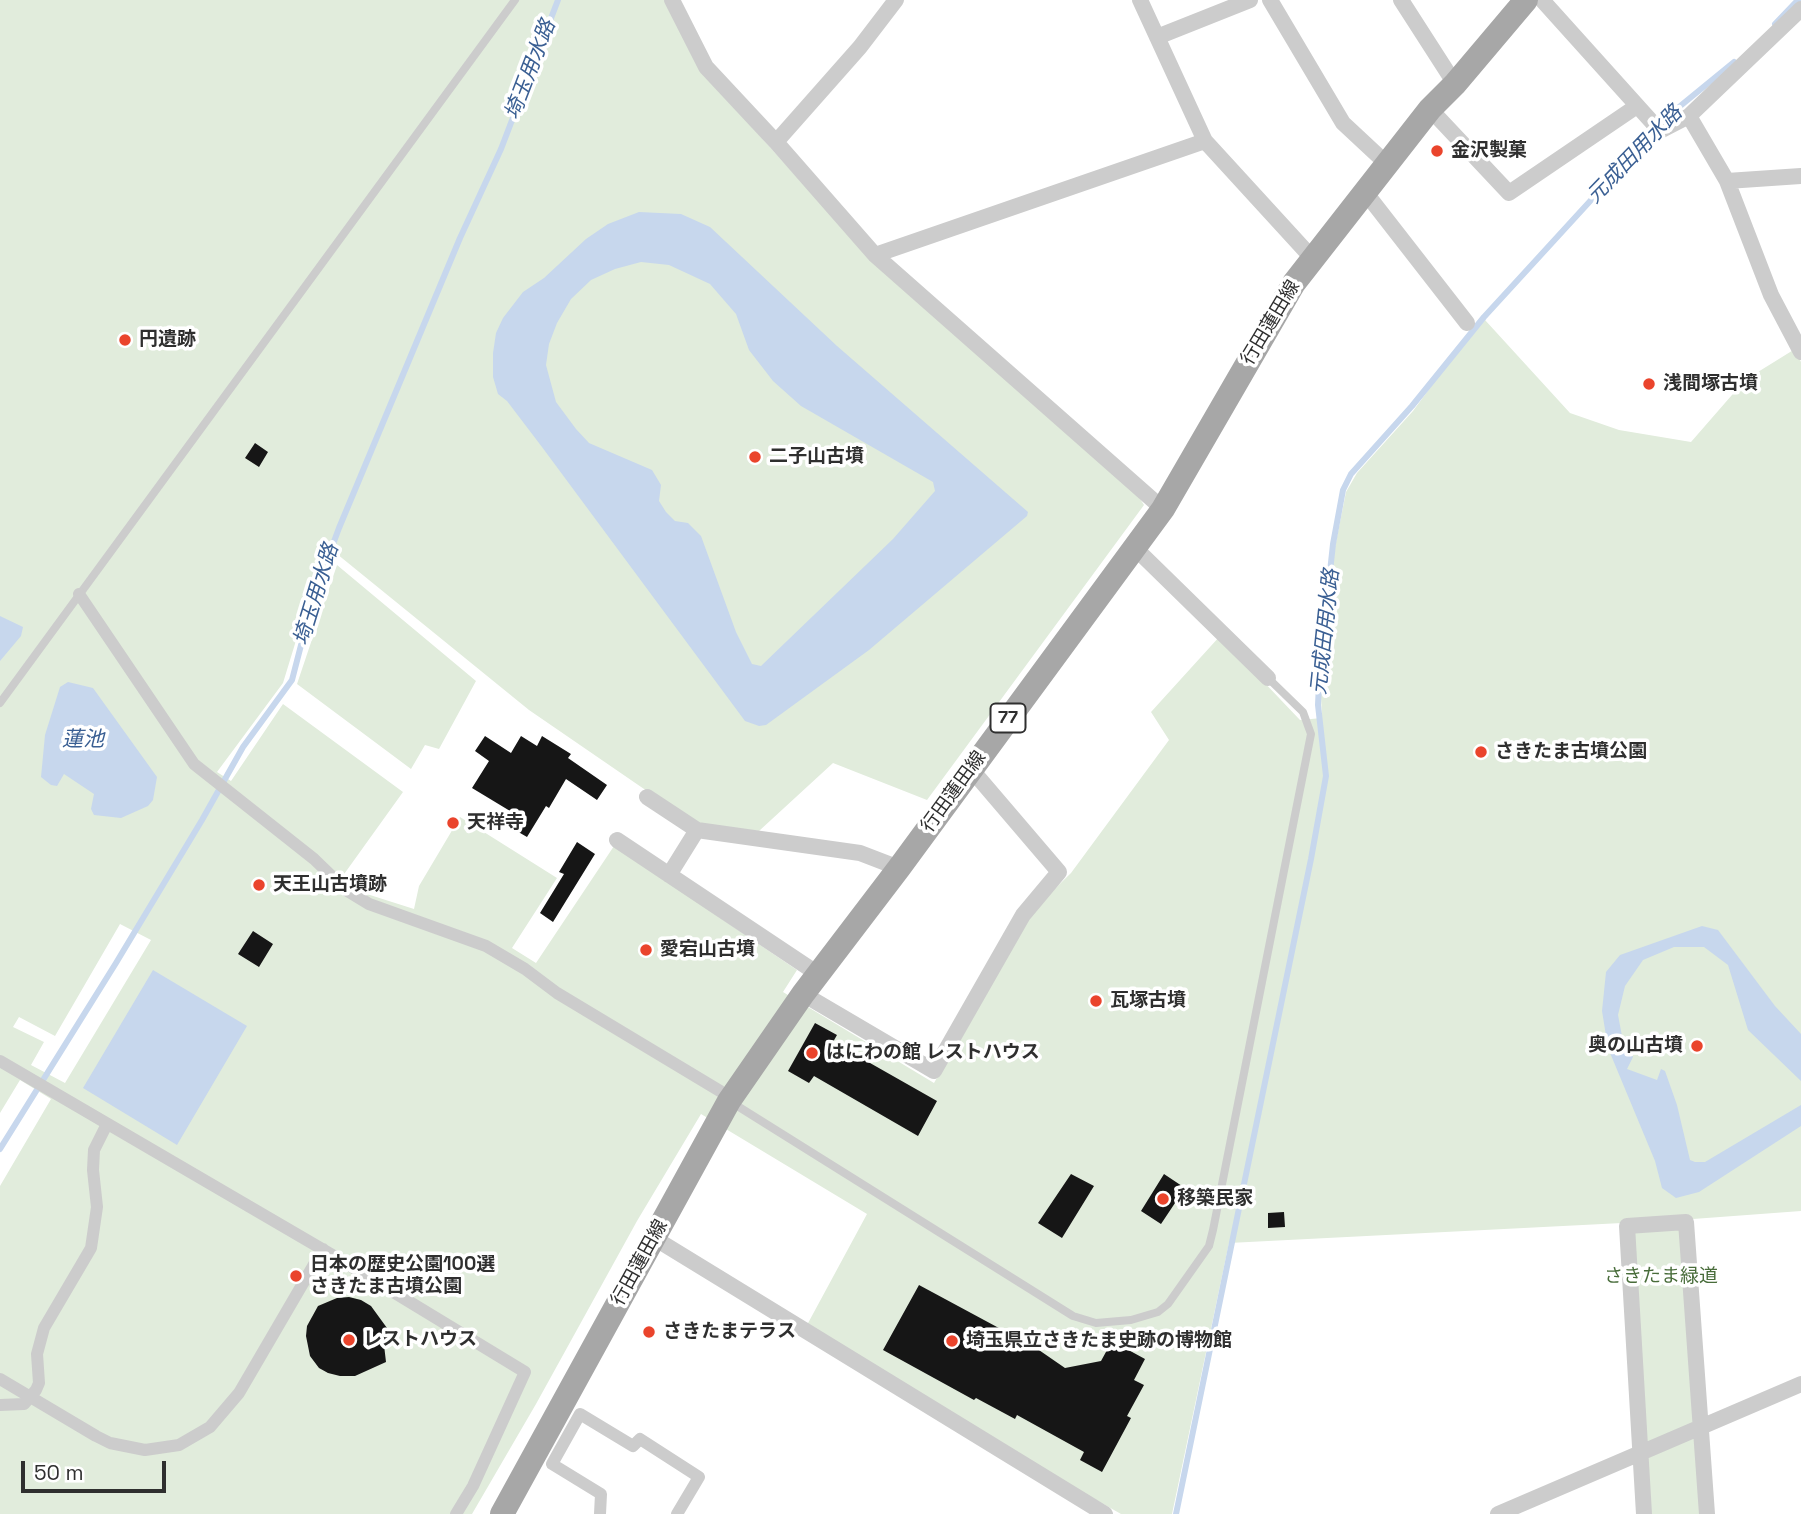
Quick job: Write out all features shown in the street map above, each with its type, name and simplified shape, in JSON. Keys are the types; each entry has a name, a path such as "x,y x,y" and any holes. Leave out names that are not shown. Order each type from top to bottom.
{"main road":[{"name":"行田蓮田線","path":"502,1514 654,1238 724,1096 899,868 1163,509 1294,282 1430,109 1455,84 1525,0"}],"street":[{"path":"672,0 706,67 776,142 875,256 1163,509"},
{"path":"776,142 860,47 896,0"},
{"path":"1140,0 1205,141 1313,259"},
{"path":"1157,37 1250,0"},
{"path":"1270,0 1343,123 1387,164"},
{"path":"1401,0 1455,84"},
{"path":"1542,0 1655,127 1689,116 1801,9"},
{"path":"1430,109 1509,193 1637,106"},
{"path":"1689,116 1727,181 1771,295 1801,352"},
{"path":"875,256 1205,141"},
{"path":"1727,181 1801,176"},
{"path":"1365,192 1467,323"},
{"path":"1134,547 1268,678"},
{"path":"79,594 194,764 314,859 346,890 369,904 486,946 724,1096"},
{"path":"803,994 934,1071 1023,915 1059,872 971,769"},
{"path":"647,797 697,831 860,853 899,868"},
{"path":"669,875 697,831"},
{"path":"617,840 818,974"},
{"path":"0,1061 323,1249 525,1372 473,1486 456,1514"},
{"path":"0,1405 24,1405 32,1397 39,1382 37,1354 44,1328 93,1243 97,1207 94,1150 107,1124"},
{"path":"1644,1514 1627,1226 1686,1222 1703,1426 1707,1514"},
{"path":"654,1238 1105,1514"},
{"path":"0,1379 110,1443 145,1450 179,1445 210,1427 239,1393 323,1249"},
{"path":"1498,1514 1801,1384"},
{"path":"600,1514 601,1494 552,1464 580,1413 633,1446 640,1439 699,1477 677,1514"}],"lane":[{"path":"0,703 515,0"},
{"path":"724,1096 1073,1316 1096,1323 1131,1320 1158,1312 1168,1304 1209,1246 1311,734 1303,712 1268,678"}],"green space":[{"name":"さきたま古墳公園","path":"0,0 665,0 699,68 872,261 1135,491 1144,505 927,800 833,763 759,831 695,824 529,710 337,554 324,549 283,683 217,772 231,781 283,704 403,792 342,877 351,886 370,895 414,909 419,886 460,817 557,878 512,948 536,963 614,846 797,970 783,992 934,1083 1029,914 1071,873 1169,740 1151,712 1220,636 1300,720 1322,718 1321,697 1334,552 1346,492 1357,473 1413,411 1458,350 1485,320 1570,413 1619,430 1691,442 1745,380 1795,349 1801,362 1801,1211 1693,1219 1712,1514 1641,1514 1622,1223 1229,1243 1172,1514 1121,1514 998,1444 807,1325 867,1214 701,1114 637,1221 472,1514 0,1514 0,1186 51,1099 20,1080 0,1113","holes":["120,924 151,940 65,1083 31,1065 44,1042 13,1027 19,1017 55,1036"]},
{"path":"337,565 476,681 439,749 425,745 411,769 297,684"}],"water":[{"path":"639,212 681,214 710,227 837,346 1028,512 1027,516 869,650 766,725 759,726 745,721 542,447 507,401 498,394 493,377 493,353 496,333 503,318 523,292 544,278 586,239 608,224","holes":["641,262 669,265 710,284 736,314 749,350 773,381 801,406 933,482 935,491 893,539 761,666 752,664 736,632 701,536 688,523 675,521 666,512 659,501 661,485 652,470 589,443 576,429 556,402 546,365 549,344 557,323 571,299 591,280 615,269"]},
{"path":"0,616 23,627 21,636 0,661"},
{"name":"蓮池","path":"68,682 93,688 157,777 153,800 148,806 121,818 94,815 91,809 94,794 64,774 57,786 41,777 45,735 60,687"},
{"path":"1702,926 1718,930 1775,1006 1801,1034 1801,1081 1748,1030 1728,965 1704,947 1674,947 1643,960 1625,986 1618,1015 1622,1036 1633,1057 1627,1069 1657,1080 1661,1069 1665,1071 1677,1105 1690,1160 1695,1162 1705,1162 1801,1105 1801,1126 1699,1192 1676,1198 1662,1188 1655,1161 1608,1048 1602,1011 1606,972 1620,955"},
{"path":"153,970 247,1026 177,1145 83,1088"}],"building":[{"path":"255,443 268,452 259,467 245,458"},
{"path":"485,736 511,753 521,736 537,746 542,736 571,754 568,758 607,785 597,800 566,779 527,837 508,826 515,814 472,788 489,761 475,751"},
{"path":"577,842 595,854 553,922 540,913 564,874 559,872"},
{"path":"253,931 273,944 259,967 238,954"},
{"path":"815,1023 837,1035 833,1042 937,1101 918,1136 814,1076 809,1083 788,1071"},
{"path":"1071,1174 1094,1186 1062,1238 1038,1223"},
{"name":"移築民家","path":"1164,1174 1185,1188 1161,1224 1141,1211"},
{"path":"1284,1212 1285,1227 1268,1228 1268,1213"},
{"path":"919,1285 1010,1334 1002,1350 1036,1348 1065,1368 1101,1361 1112,1341 1145,1359 1134,1380 1144,1385 1127,1416 1131,1418 1102,1472 1080,1460 1084,1452 1017,1415 1015,1419 976,1398 974,1400 883,1350"},
{"name":"レストハウス","path":"349,1297 371,1306 387,1328 392,1343 384,1345 386,1362 355,1376 340,1376 319,1368 310,1356 307,1326 318,1306 337,1298"}],"waterway":[{"name":"埼玉用水路","path":"0,1149 116,963 243,747 292,680 314,595 339,528 460,238 501,149 558,0"},
{"name":"元成田用水路","path":"1775,24 1798,0"},
{"name":"元成田用水路","path":"1176,1514 1326,776 1318,705 1320,664 1333,544 1343,490 1351,474 1412,406 1484,317 1668,116 1734,62"}],"place":[{"name":"金沢製菓","path":"1437,151"},
{"name":"円遺跡","path":"125,340"},
{"name":"浅間塚古墳","path":"1649,384"},
{"name":"二子山古墳","path":"755,457"},
{"name":"さきたま古墳公園","path":"1481,752"},
{"name":"天祥寺","path":"453,823"},
{"name":"天王山古墳跡","path":"259,885"},
{"name":"愛宕山古墳","path":"646,950"},
{"name":"瓦塚古墳","path":"1096,1001"},
{"name":"奥の山古墳","path":"1697,1046"},
{"name":"はにわの館 レストハウス","path":"812,1053"},
{"name":"移築民家","path":"1163,1199"},
{"name":"日本の歴史公園100選 さきたま古墳公園","path":"296,1276"},
{"name":"さきたまテラス","path":"649,1332"},
{"name":"レストハウス","path":"349,1340"},
{"name":"埼玉県立さきたま史跡の博物館","path":"952,1341"}],"park label":[{"name":"さきたま緑道","path":"1661,1277"}]}
